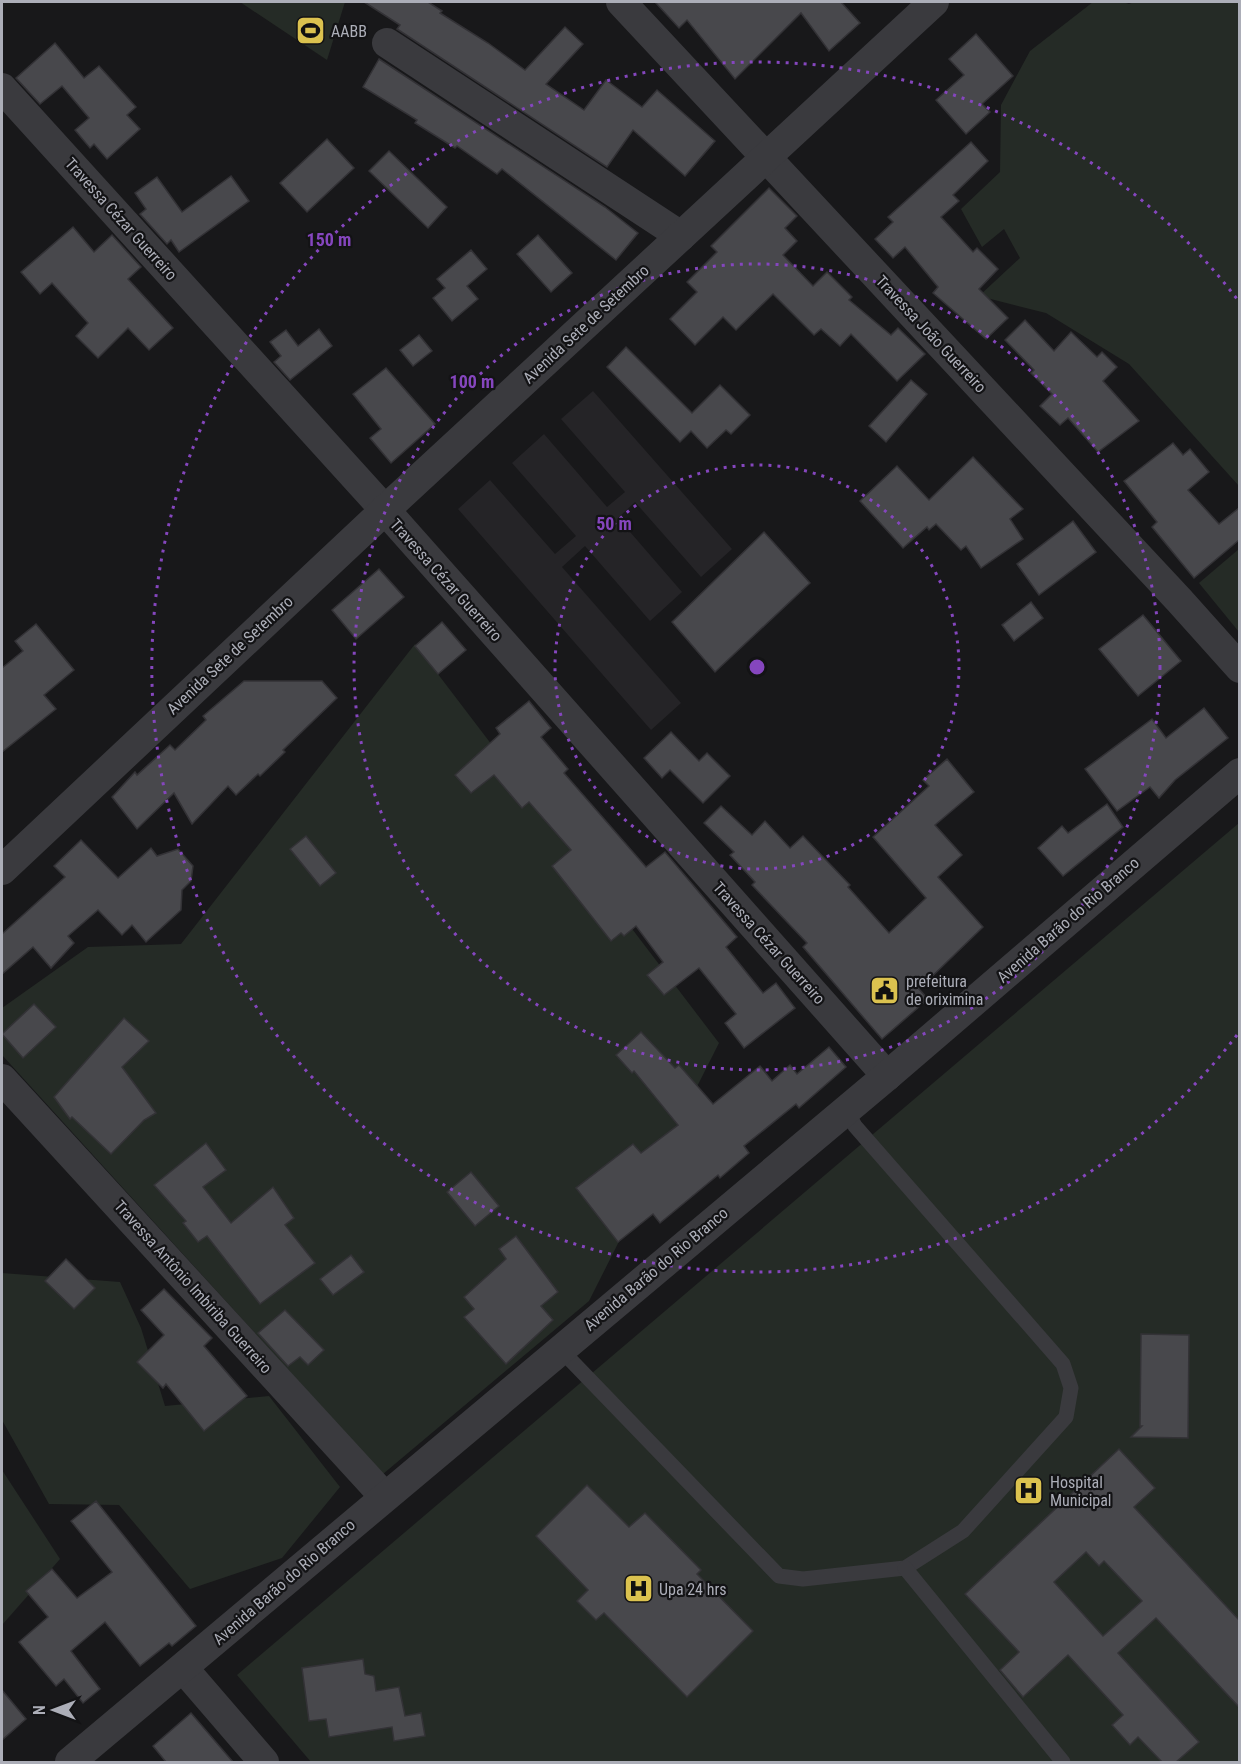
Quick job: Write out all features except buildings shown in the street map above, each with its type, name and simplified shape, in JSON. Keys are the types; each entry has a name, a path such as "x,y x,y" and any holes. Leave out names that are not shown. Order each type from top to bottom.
{"street":[{"name":"Travessa João Guerreiro","path":"621,2 1179,600 1239,668"},
{"name":"Avenida Sete de Setembro","path":"2,870 384,510 934,2"},
{"path":"387,43 681,236"},
{"name":"Travessa Cézar Guerreiro","path":"2,88 384,510 887,1076"},
{"name":"Avenida Barão do Rio Branco","path":"70,1762 887,1076 1239,773"},
{"name":"Travessa Antônio Imbiriba Guerreiro","path":"2,1078 384,1496"},
{"path":"183,1668 264,1762"}],"lane":[{"path":"560,1349 779,1576 803,1579 905,1568 963,1531 982,1513 1066,1416 1071,1388 1063,1364 855,1126 846,1110"},
{"path":"905,1568 1063,1762"}],"shaded area":[{"name":"AABB","path":"240,2 345,2 327,60"},
{"path":"1093,2 1129,4 1134,2 1239,2 1239,486 1129,364 1046,313 979,296 1020,258 1004,229 982,247 961,209 1000,172 1001,105 1030,51"},
{"path":"593,391 732,549 701,577 635,502 618,518 682,592 650,621 585,546 562,567 681,703 651,730 458,509 490,480 555,554 576,536 512,463 544,434 607,507 625,492 561,419"},
{"path":"1239,549 1239,632 1199,583"},
{"path":"415,644 719,1043 589,1301 383,1474 2,1055 2,1008 88,947 181,944"},
{"path":"1239,823 1239,1762 311,1762 237,1675"},
{"path":"2,1273 120,1282 141,1328 165,1406 269,1396 340,1487 282,1558 190,1589 119,1505 49,1504 2,1420"},
{"path":"2,1470 60,1559 2,1625"}],"place":[{"name":"AABB","path":"310,31"},
{"name":"prefeitura de oriximina","path":"885,990"},
{"name":"Hospital Municipal","path":"1029,1491"},
{"name":"Upa 24 hrs","path":"638,1589"}]}
